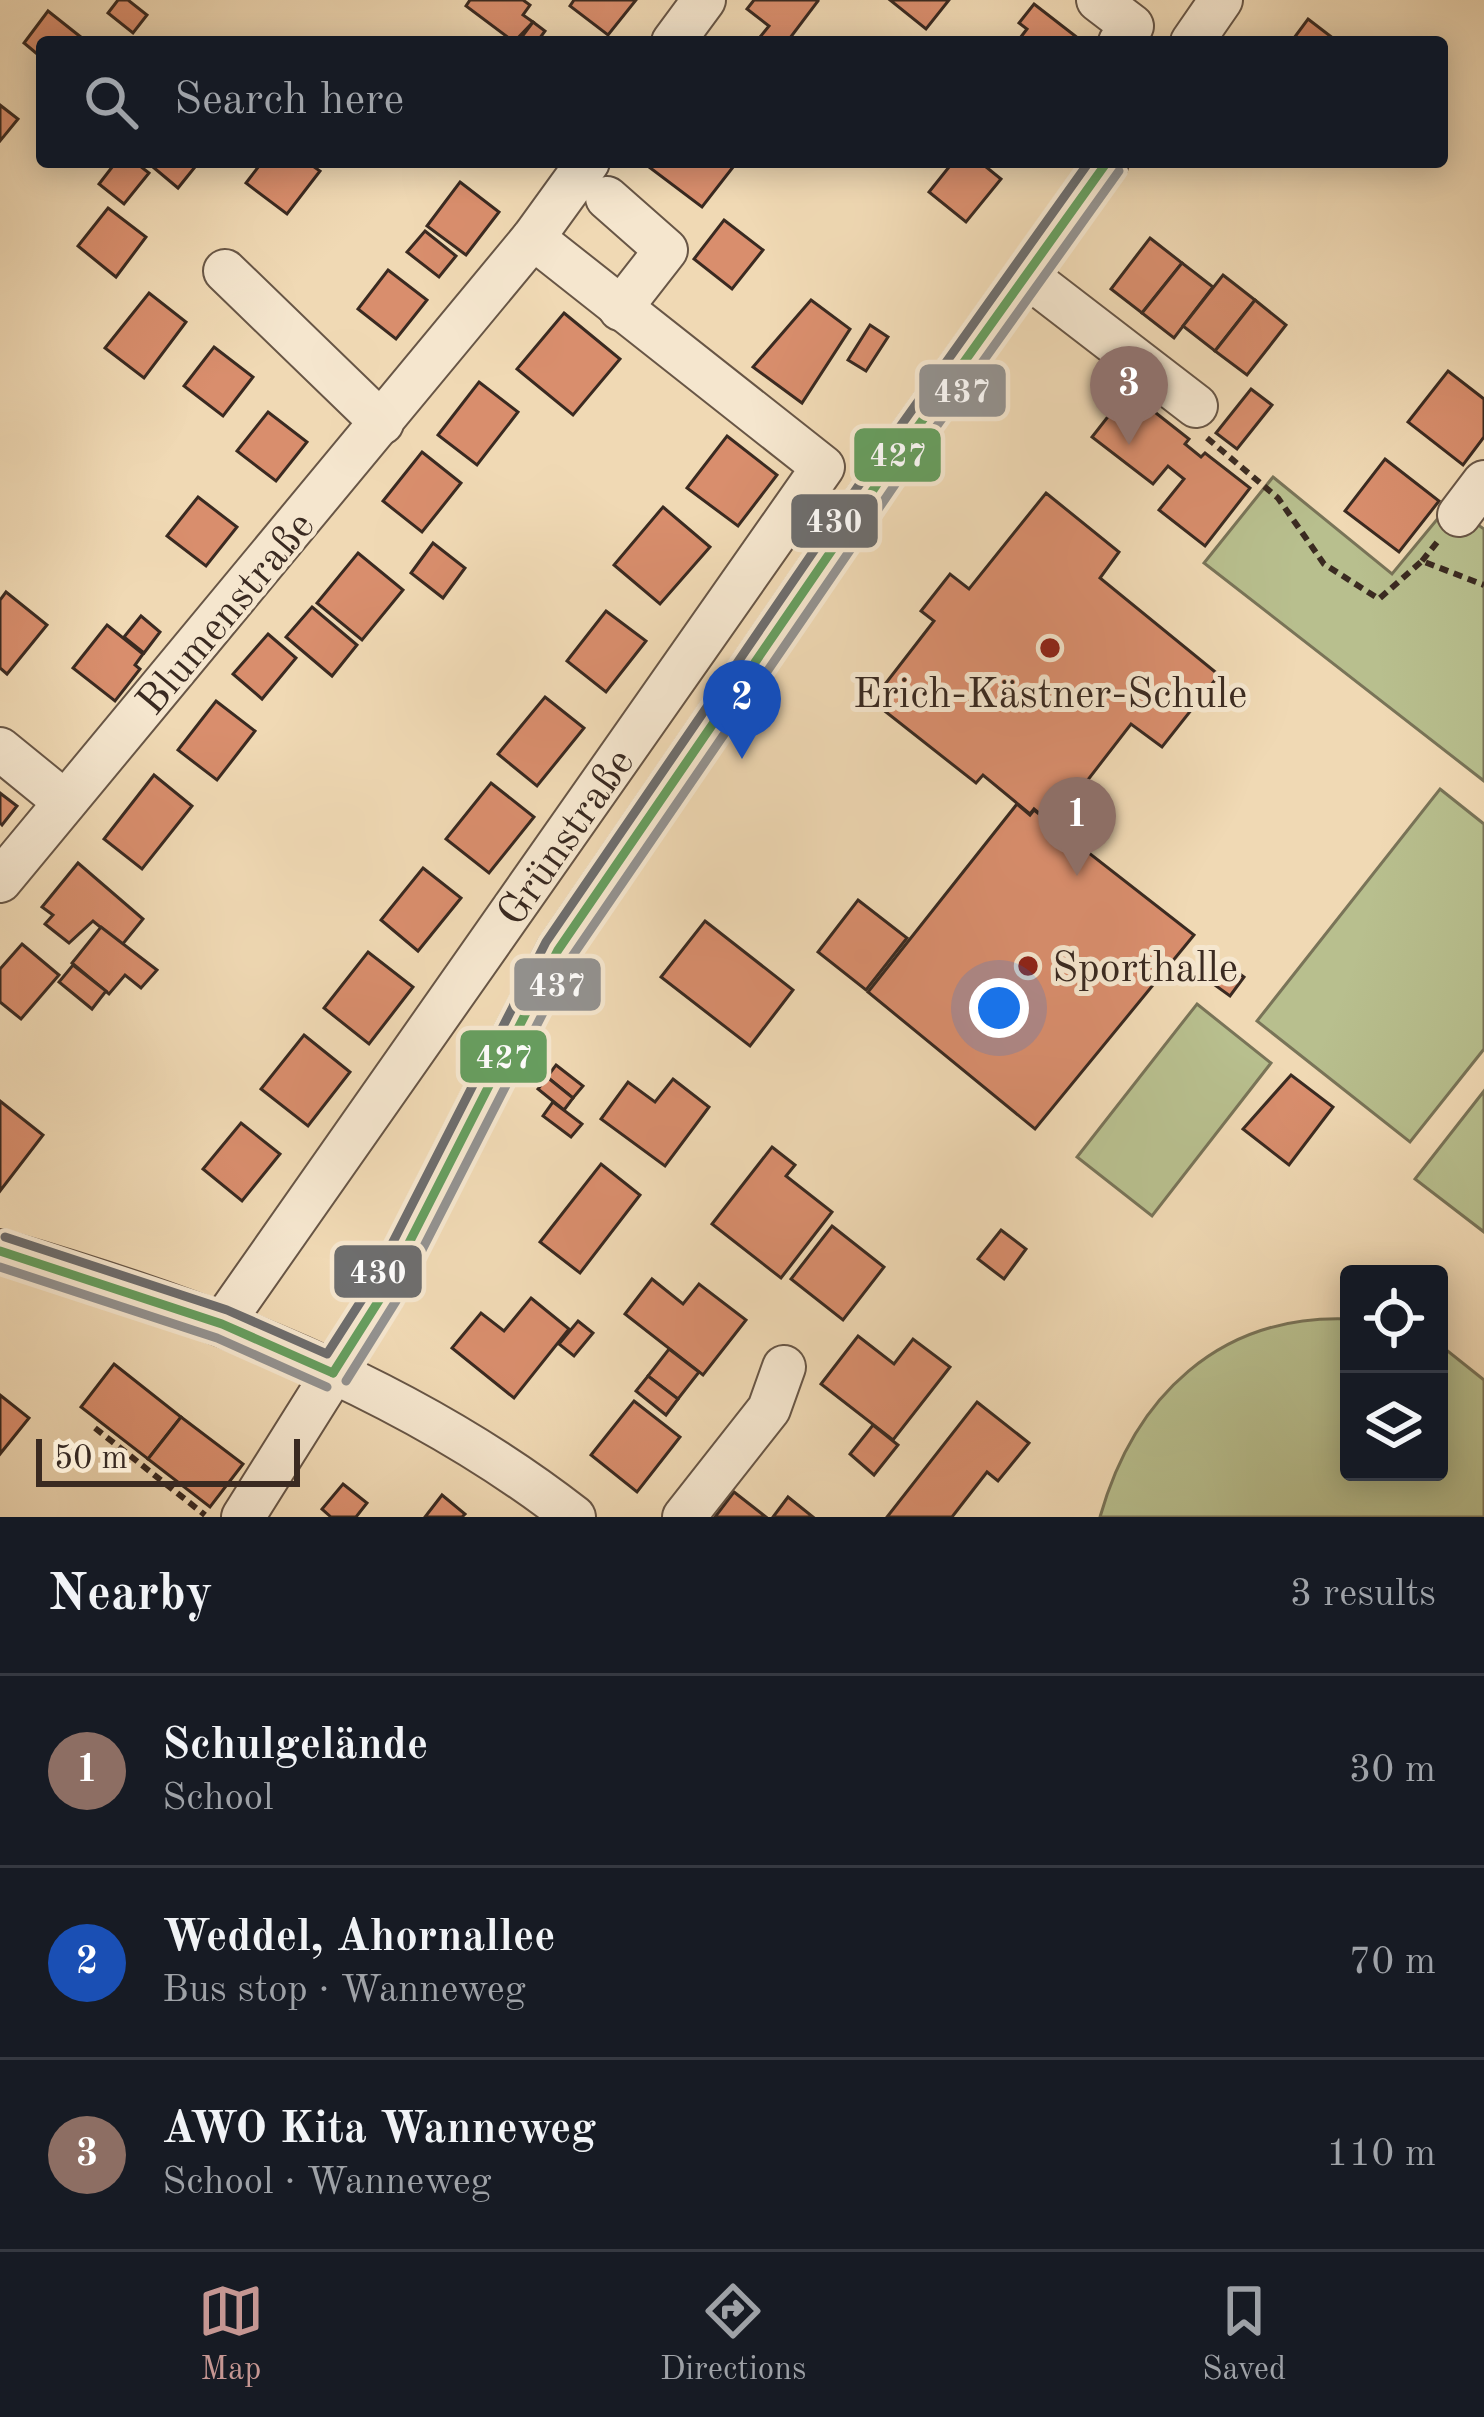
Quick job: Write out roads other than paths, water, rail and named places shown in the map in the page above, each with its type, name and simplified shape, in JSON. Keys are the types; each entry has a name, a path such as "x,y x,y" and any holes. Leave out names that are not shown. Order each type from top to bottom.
{"street":[{"path":"1098,0 1126,34"},
{"path":"1196,36 1221,0"},
{"path":"678,36 701,1"},
{"path":"243,1517 383,1294 558,950 1103,168"},
{"path":"533,238 620,309 666,250 597,180"},
{"name":"Blumenstraße","path":"0,881 533,238 597,180"},
{"path":"225,271 382,423"},
{"path":"1027,277 1196,406"},
{"name":"Grünstraße","path":"222,1324 823,467 620,309"},
{"path":"0,748 65,802"},
{"path":"0,1251 222,1324 333,1373 475,1448 574,1517"},
{"path":"684,1517 769,1408 784,1367"}],"place":[{"name":"AWO Kita Wanneweg","path":"1129,445"},
{"name":"Erich-Kästner-Schule","path":"1050,648"},
{"name":"Weddel, Ahornallee","path":"742,759"},
{"name":"Schulgelände","path":"1077,876"},
{"name":"Sporthalle","path":"1028,966"}]}
